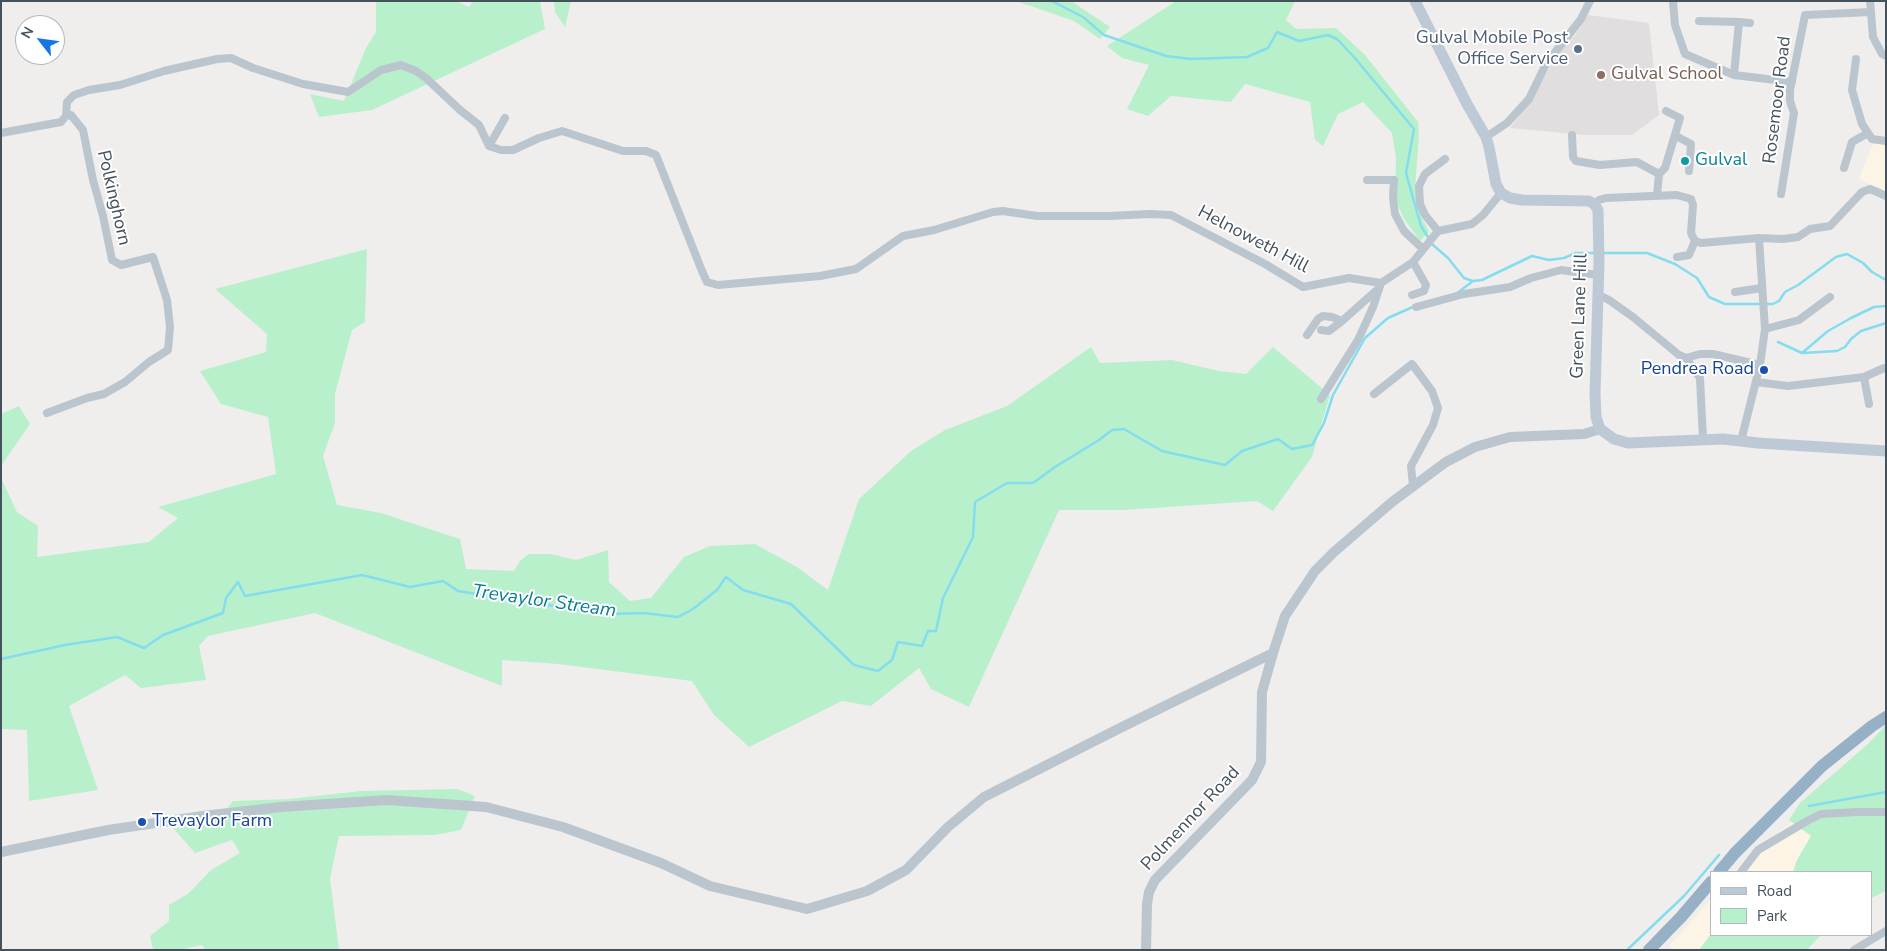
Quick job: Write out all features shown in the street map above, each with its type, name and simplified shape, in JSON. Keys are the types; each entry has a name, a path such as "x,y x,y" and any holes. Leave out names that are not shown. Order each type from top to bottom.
{"highway":[{"path":"1720,871 1735,853 1822,766 1886,717"},
{"path":"1649,950 1710,883"}],"main road":[{"path":"1415,1 1486,138 1496,184 1501,193 1516,199 1589,201 1594,204"},
{"name":"Green Lane Hill","path":"1594,204 1598,210 1599,243 1595,401 1596,417 1600,429"},
{"path":"1600,429 1614,439 1628,443 1702,439 1886,451"}],"street":[{"path":"1486,138 1507,123 1528,99 1546,64 1581,19 1590,1"},
{"path":"1870,1 1873,37 1882,54 1886,56"},
{"path":"1673,2 1675,25 1685,54 1734,75 1792,82"},
{"name":"Rosemoor Road","path":"1781,194 1794,113 1790,101 1792,82 1806,14 1871,12"},
{"path":"1700,21 1750,23"},
{"path":"1734,75 1739,22"},
{"path":"1,133 61,122 66,116 67,102 74,95 89,90 120,85 164,71 216,59 232,58 253,68 303,84 348,92 382,70 401,65 416,71 426,78 479,125 489,146"},
{"path":"1856,59 1852,90 1862,124 1872,139 1886,141"},
{"path":"1657,195 1659,174 1665,168 1680,118 1666,111"},
{"name":"Polkinghorn","path":"48,413 87,398 104,394 125,382 149,362 168,350 170,327 165,294 154,257 121,265 112,260 103,216 92,180 83,130 71,115 66,116"},
{"path":"489,146 505,118"},
{"name":"Helnoweth Hill","path":"489,146 501,150 514,150 539,138 562,131 623,151 646,152 656,155 707,282 718,285 820,276 856,269 903,236 934,230 993,212 1003,211 1037,216 1171,214 1265,264 1302,287 1349,278 1380,286"},
{"path":"1844,168 1852,142 1868,132"},
{"path":"1572,136 1573,157 1576,162 1600,165 1637,162 1659,174"},
{"path":"1676,136 1691,144 1689,171"},
{"path":"1437,232 1420,204 1419,186 1425,174 1445,159"},
{"path":"1367,180 1394,180 1395,214 1404,231 1425,246"},
{"path":"1594,204 1606,198 1657,195 1677,195 1691,199 1694,205 1691,233 1695,241 1701,243 1798,237 1810,229 1830,226 1862,192 1870,189 1886,196"},
{"path":"1321,330 1329,332 1380,286 1413,262 1437,232 1472,224 1483,215 1501,193"},
{"path":"1740,441 1760,365 1765,329 1759,238"},
{"path":"1677,257 1689,254 1695,241"},
{"path":"1412,295 1424,292 1426,285 1413,262"},
{"path":"1416,307 1464,294 1510,287 1531,278 1561,270 1582,271 1598,275"},
{"path":"1321,399 1358,340 1380,286"},
{"path":"1735,292 1762,288"},
{"path":"1597,294 1617,306 1686,358 1700,378 1702,439"},
{"path":"1765,329 1799,320 1830,297"},
{"path":"1307,335 1318,319 1323,316 1342,321"},
{"path":"1686,358 1713,354 1760,365"},
{"path":"1374,394 1412,364 1432,391 1438,408 1433,425 1411,466 1412,485"},
{"path":"1756,382 1788,386 1864,377 1884,368 1886,369"},
{"path":"1864,377 1869,404"},
{"name":"Polmennor Road","path":"1146,950 1148,892 1155,880 1252,780 1261,762 1262,692 1273,653 1285,616 1315,571 1412,485 1446,462 1475,447 1510,437 1584,434 1600,429"},
{"path":"1,852 108,830 203,816 347,802 407,801 486,807 563,827 661,863 710,886 807,909 868,891 906,870 948,827 984,797 1273,653"},
{"path":"1743,871 1758,850 1821,814 1886,812"},
{"path":"1854,950 1886,931"}],"shaded area":[{"name":"Gulval School","path":"1588,15 1649,23 1659,115 1632,135 1584,135 1510,128 1531,101 1556,56 1576,34"},
{"path":"1873,144 1886,144 1886,191 1859,179"},
{"path":"1792,822 1811,836 1797,860 1793,871 1735,871 1752,852"},
{"path":"1710,900 1710,935 1699,950 1673,950 1669,946"}],"green space":[{"path":"376,1 456,1 469,7 473,1 540,1 545,29 372,110 319,117 310,94 344,101 366,48 376,32"},
{"path":"554,1 571,1 565,27 555,12"},
{"path":"1016,1 1071,1 1110,27 1100,39 1074,21"},
{"path":"1176,1 1295,1 1286,20 1296,29 1336,28 1365,55 1418,122 1419,134 1415,189 1421,216 1429,232 1420,241 1404,219 1395,198 1396,158 1392,133 1363,102 1338,114 1323,146 1315,140 1310,102 1245,84 1231,102 1171,96 1148,116 1127,109 1149,65 1122,58 1107,46"},
{"path":"367,249 365,322 352,330 335,394 335,423 323,456 337,505 381,513 460,539 466,569 514,571 520,561 529,554 550,554 576,560 608,550 609,582 630,601 651,598 684,557 710,546 755,544 797,567 828,590 859,499 911,451 945,430 1007,406 1091,347 1100,363 1172,360 1219,371 1246,374 1273,347 1330,395 1312,457 1273,511 1257,501 1124,510 1059,510 969,707 931,689 919,668 871,706 842,701 749,747 714,715 692,681 558,664 502,660 502,686 315,613 208,636 199,646 206,680 141,688 125,675 69,706 98,790 29,801 27,730 1,729 1,478 17,512 38,526 37,557 149,542 178,518 158,507 276,474 268,417 221,404 200,371 266,352 267,334 215,289"},
{"path":"19,406 30,424 1,466 1,414"},
{"path":"1886,725 1886,891 1872,898 1872,871 1793,871 1797,860 1811,836 1789,820 1800,803 1869,743"},
{"path":"457,789 475,796 461,830 435,835 339,836 330,879 339,950 205,950 202,945 179,950 153,950 150,936 169,921 169,905 189,893 211,870 240,853 232,840 195,853 174,829 221,816 233,801 289,799 361,791"},
{"path":"1710,935 1820,936 1807,950 1699,950"}],"waterway":[{"path":"1052,1 1083,17 1104,35 1166,56 1191,59 1247,57 1268,48 1277,32 1299,41 1328,35 1337,39 1414,129 1406,173 1421,226 1433,245 1448,258 1464,278 1473,281 1482,280 1532,256 1549,260 1564,258 1576,253 1596,253"},
{"path":"1601,253 1647,253 1675,264 1697,278 1709,297 1725,304 1773,304 1779,301 1785,292 1798,285 1836,257 1847,254 1886,280"},
{"name":"Trevaylor Stream","path":"1456,294 1473,281"},
{"name":"Trevaylor Stream","path":"1,659 65,645 117,637 144,648 163,635 223,613 226,598 238,582 245,596 362,575 410,587 443,581 458,591 606,614 644,613 678,617 693,609 717,590 726,577 743,590 791,604 854,665 878,671 892,660 898,642 922,646 928,631 936,631 943,598 973,537 975,502 1007,483 1033,483 1112,430 1124,429 1162,451 1225,465 1242,451 1278,439 1292,449 1312,445 1324,423 1333,395 1365,338 1388,318 1415,306"},
{"path":"1778,342 1802,353 1828,331 1851,318 1874,307 1886,306"},
{"path":"1803,353 1837,351 1845,347 1861,331 1886,323"},
{"path":"1809,806 1886,792"},
{"path":"1627,950 1684,896 1719,855"}],"place":[{"name":"Gulval Mobile Post Office Service","path":"1578,49"},
{"name":"Gulval School","path":"1601,75"},
{"name":"Gulval","path":"1685,161"},
{"name":"Pendrea Road","path":"1764,370"},
{"name":"Trevaylor Farm","path":"142,822"}]}
